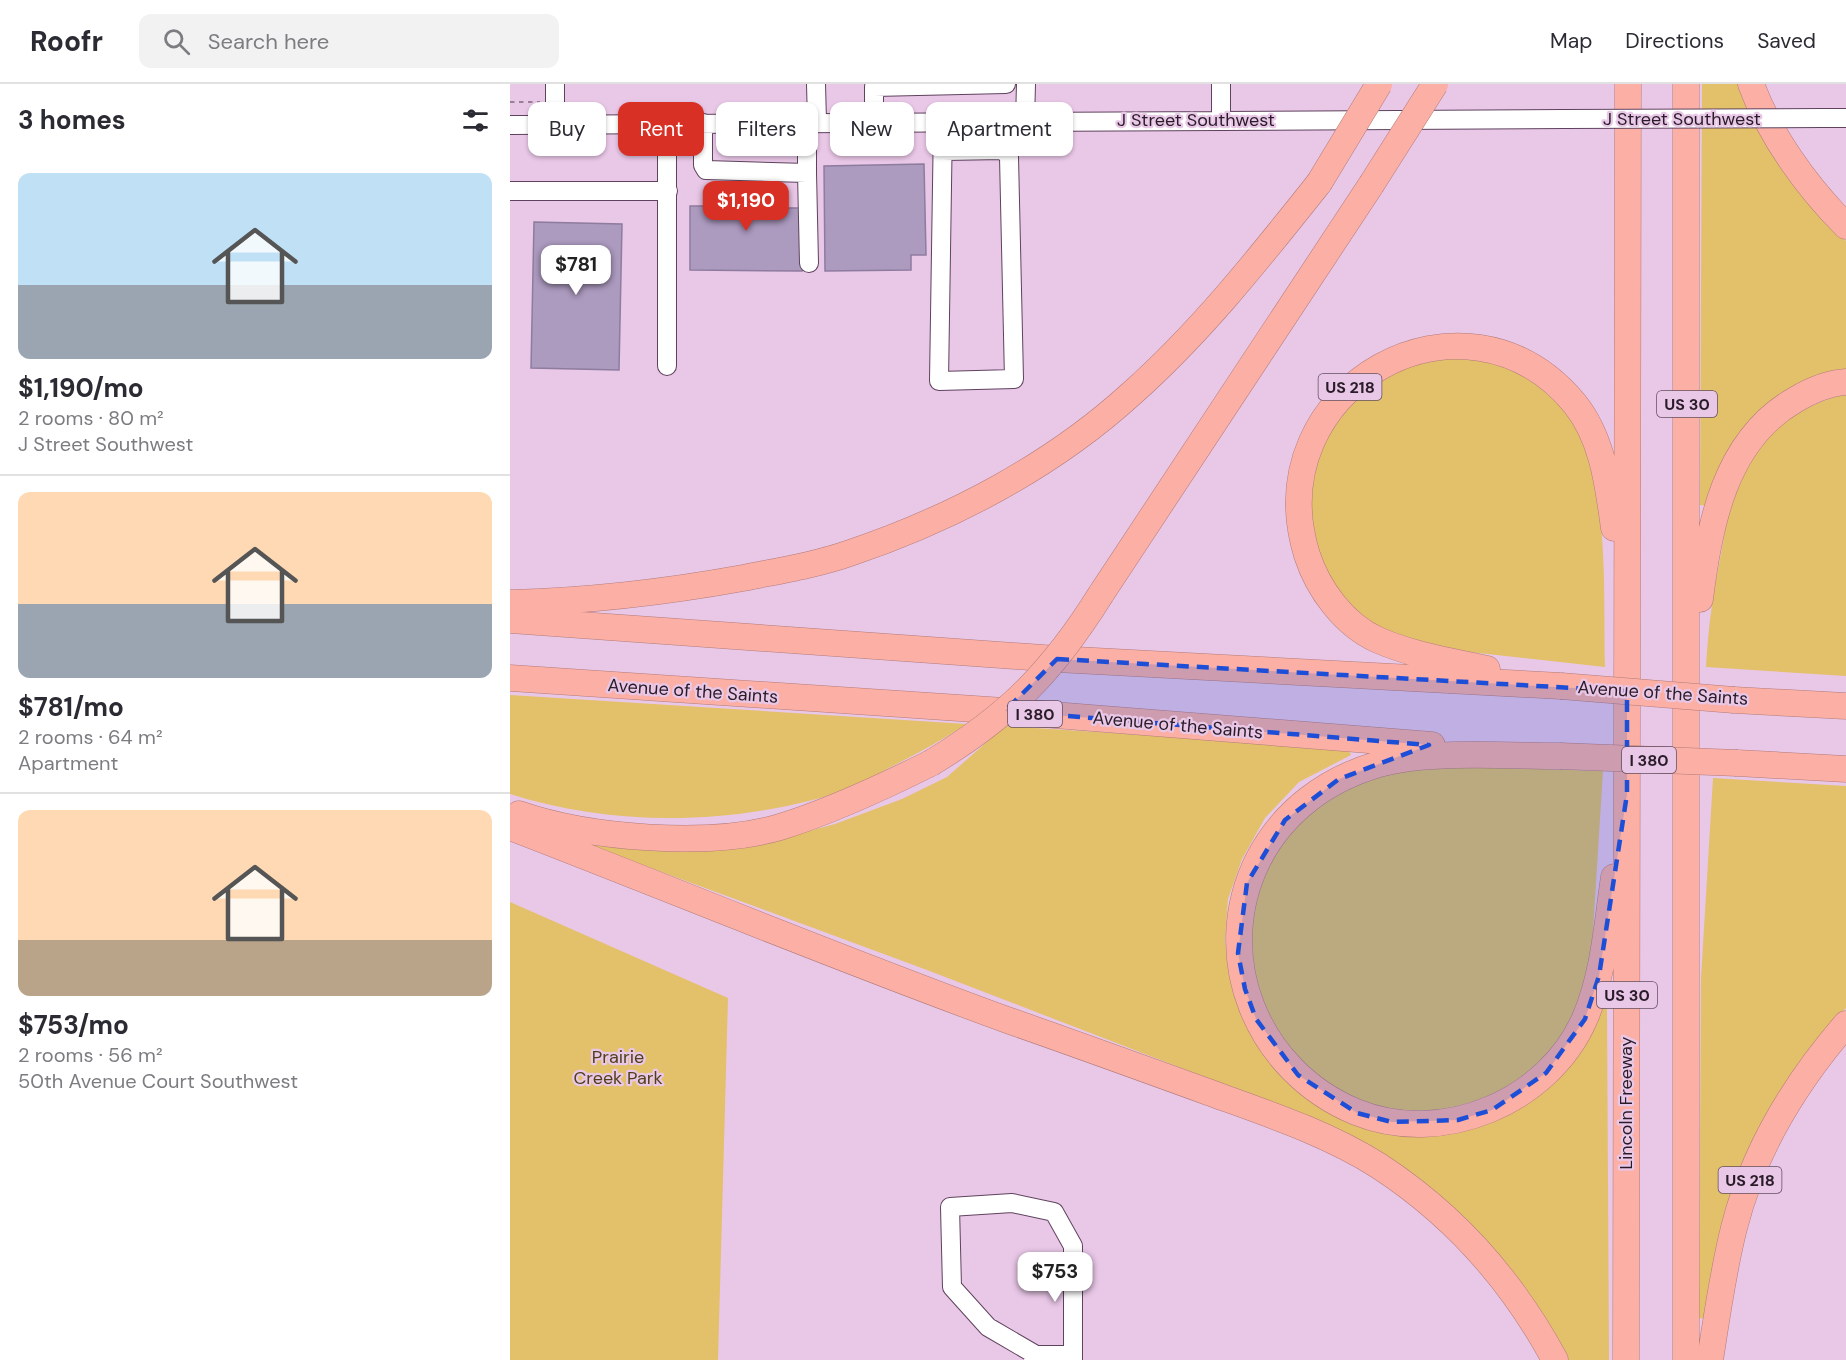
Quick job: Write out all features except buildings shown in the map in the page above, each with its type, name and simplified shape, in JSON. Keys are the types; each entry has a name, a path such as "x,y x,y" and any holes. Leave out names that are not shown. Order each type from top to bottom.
{"highway":[{"path":"510,603 564,602 678,590 774,572 848,554 962,506 1020,475 1130,395 1191,337 1319,183 1379,84"},
{"path":"510,811 540,821 629,836 730,835 779,827 884,787 932,763 975,736 1040,678 1076,635 1371,185 1434,84"},
{"name":"US 30","path":"1627,630 1628,84"},
{"name":"US 30","path":"1686,84 1688,724 1686,1360"},
{"path":"1751,84 1772,129 1804,178 1846,226"},
{"name":"US 218","path":"1561,686 1421,655 1376,640 1355,626 1337,609 1320,584 1302,539 1298,509 1303,461 1312,436 1325,414 1360,378 1378,366 1426,350 1475,349 1519,361 1561,390 1575,405 1600,450 1608,480 1627,630"},
{"path":"1688,724 1701,596 1710,534 1722,492 1738,455 1779,409 1810,392 1846,382"},
{"name":"Avenue of the Saints","path":"510,620 1057,659 1561,686 1734,700 1846,706"},
{"name":"Lincoln Freeway","path":"1626,1360 1627,630"},
{"name":"Avenue of the Saints","path":"510,678 1004,711 1560,756 1846,769"},
{"path":"1774,701 1846,694"},
{"path":"1560,756 1426,757 1381,763 1339,779 1312,795 1285,820 1263,851 1247,883 1240,919 1238,953 1245,989 1256,1019 1276,1050 1298,1075 1325,1096 1357,1113 1392,1122 1429,1123 1458,1120 1492,1110 1520,1095 1546,1073 1585,1019 1599,976 1627,794"},
{"path":"510,827 979,1010 1255,1109 1322,1136 1386,1171 1422,1197 1460,1232 1501,1275 1534,1321 1555,1360"},
{"name":"US 218","path":"1710,1360 1734,1228 1751,1177 1792,1094 1819,1055 1846,1024"}],"street":[{"path":"555,84 555,102"},
{"path":"814,102 816,84"},
{"path":"874,102 874,87 1006,84"},
{"path":"1026,84 1026,102"},
{"path":"1221,84 1221,120"},
{"name":"J Street Southwest","path":"1073,121 1846,118"},
{"name":"J Street Southwest","path":"510,125 528,125"},
{"path":"667,366 668,156"},
{"path":"703,156 703,165 706,170 714,172 807,173"},
{"path":"808,263 809,156"},
{"path":"943,156 939,381 1014,379 1008,156"},
{"path":"510,191 668,191"},
{"path":"1012,1203 1053,1212 1073,1246 1073,1358 1034,1358 987,1327 952,1287 950,1207 1012,1203"}],"highlighted area":[{"path":"1057,659 1627,691 1627,794 1599,976 1585,1019 1546,1073 1492,1110 1458,1120 1392,1122 1357,1113 1298,1075 1256,1019 1245,989 1238,953 1247,883 1285,820 1339,779 1429,745 1005,711"}],"green space":[{"path":"1702,84 1739,84 1744,98 1810,202 1846,241 1846,371 1755,417 1732,444 1716,475 1707,506 1700,505"},
{"path":"1480,357 1516,372 1539,385 1568,412 1582,436 1592,466 1602,535 1605,667 1424,647 1366,622 1341,598 1311,542 1313,456 1355,393 1423,359"},
{"path":"1846,394 1846,676 1706,667 1710,624 1726,523 1741,474 1760,445 1784,422 1814,405"},
{"path":"510,695 967,724 860,785 814,800 727,815 683,818 639,817 595,813 510,794"},
{"path":"1005,726 1348,748 1351,755 1299,782 1265,818 1242,859 1228,899 1225,940 1229,976 1240,1011 1305,1093 1464,1129 1600,1009 1607,1007 1609,1360 1565,1360 1541,1316 1324,1123 927,970 591,846 593,842 776,840 835,824 902,799 947,777"},
{"path":"1410,765 1603,771 1591,963 1578,1007 1562,1036 1536,1067 1513,1085 1480,1100 1442,1110 1408,1111 1382,1108 1355,1098 1309,1073 1266,1019 1248,966 1253,895 1286,827 1335,787"},
{"path":"1713,778 1846,786 1846,1008 1820,1036 1706,1319 1699,1318 1701,978"},
{"name":"Prairie Creek Park","path":"510,902 728,998 718,1360 510,1360"}]}
